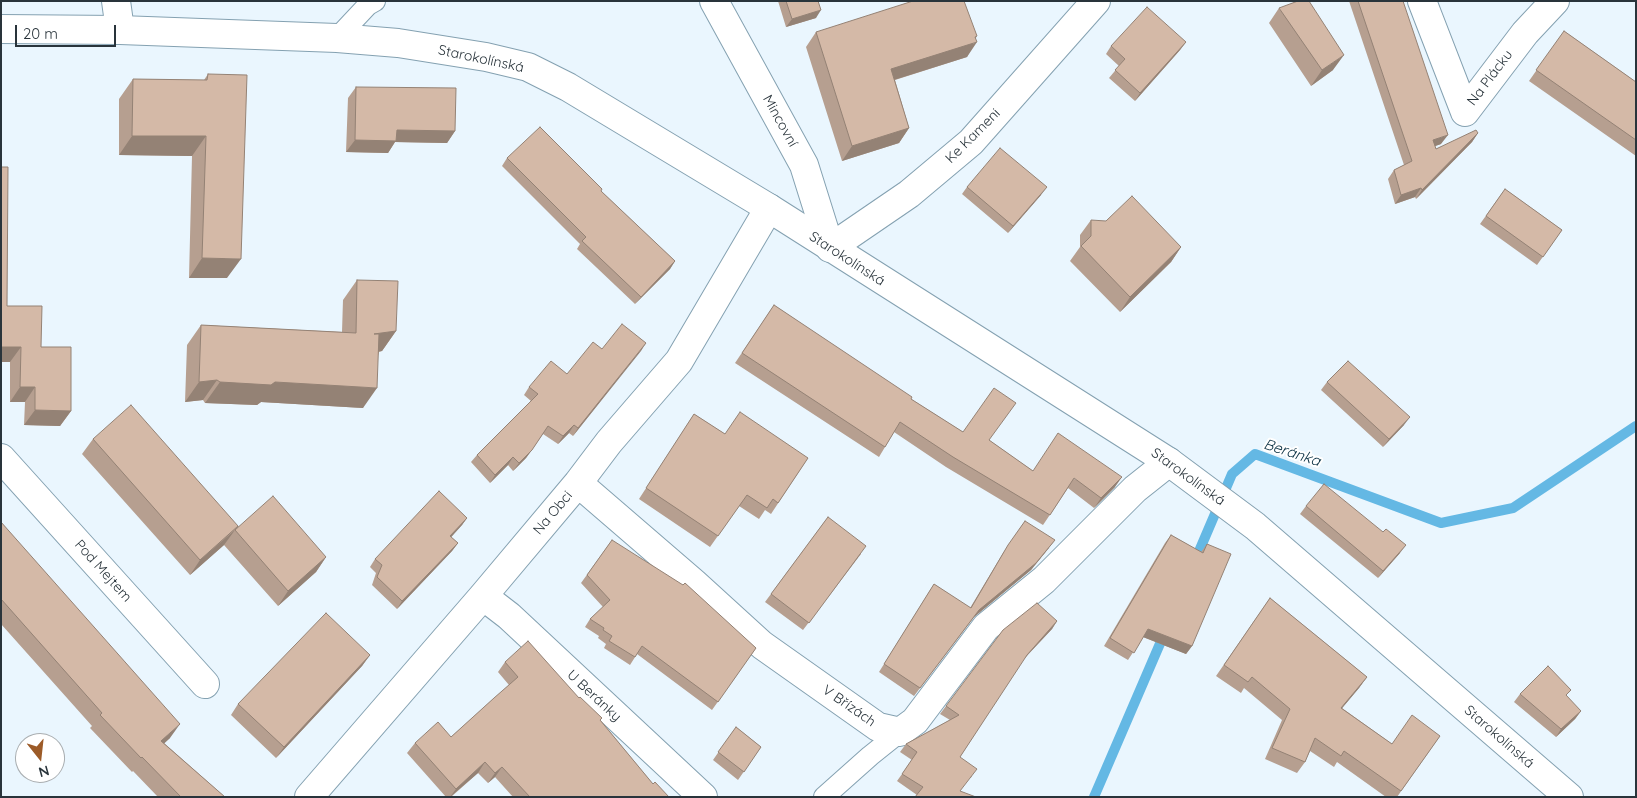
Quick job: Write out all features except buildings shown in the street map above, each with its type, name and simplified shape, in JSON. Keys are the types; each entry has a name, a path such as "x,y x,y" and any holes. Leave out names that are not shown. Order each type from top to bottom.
{"street":[{"path":"116,1 120,30"},
{"name":"Mincovní","path":"714,1 804,165 830,248"},
{"name":"Ke Kameni","path":"830,248 909,194 971,142 1096,1"},
{"name":"Na Plácku","path":"1422,1 1465,112 1524,33 1554,1"},
{"name":"Starokolínská","path":"1,29 120,30 337,38 408,44 486,56 528,67 568,88 769,208 1169,462 1255,526 1569,797"},
{"name":"Na Obci","path":"309,797 483,596 578,483 609,442 679,361 769,208"},
{"name":"Pod Mejtem","path":"1,458 205,684"},
{"path":"900,732 915,721 986,627 1044,580 1136,489 1169,462"},
{"name":"V Břízách","path":"578,483 694,583 762,645 878,727 900,732"},
{"name":"U Beránky","path":"483,596 509,616 703,797"}],"lane":[{"path":"337,38 368,5 375,1"},
{"path":"824,797 900,732"}],"waterway":[{"name":"Beránka","path":"1194,563 1232,474 1255,454 1441,523 1513,508 1636,426"},
{"name":"Beránka","path":"1094,797 1165,632"}]}
